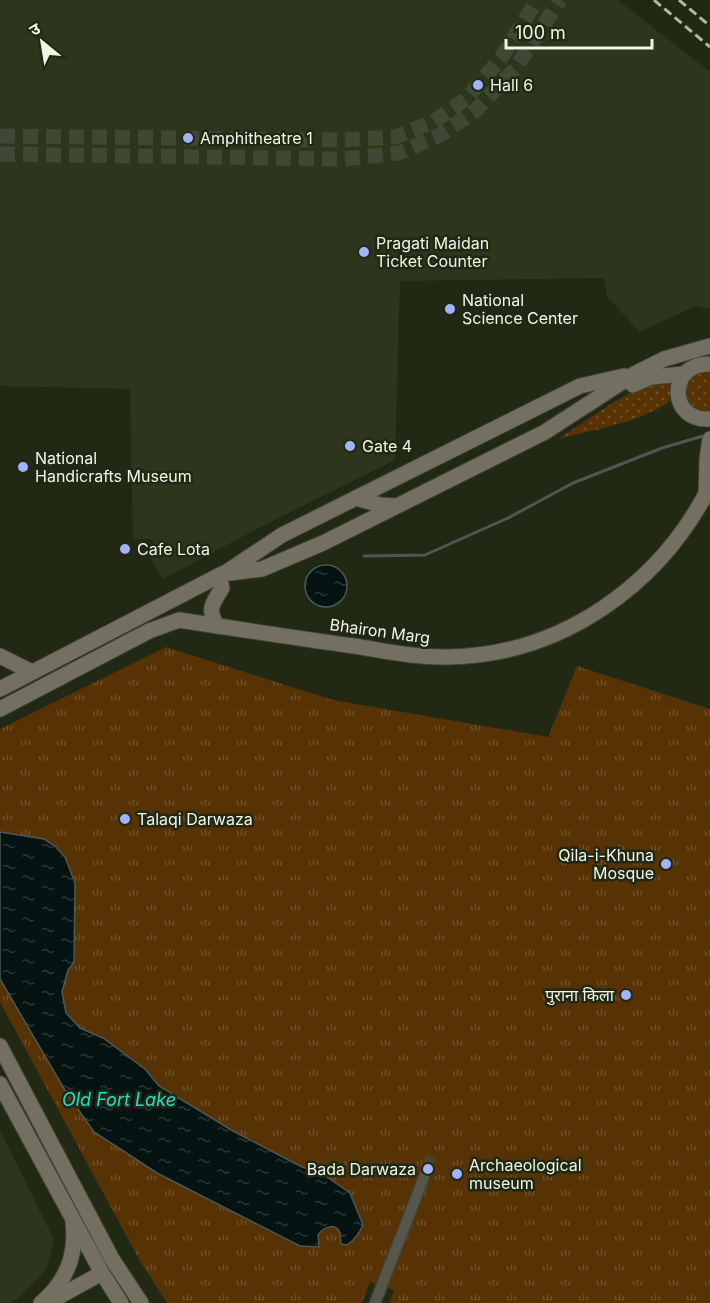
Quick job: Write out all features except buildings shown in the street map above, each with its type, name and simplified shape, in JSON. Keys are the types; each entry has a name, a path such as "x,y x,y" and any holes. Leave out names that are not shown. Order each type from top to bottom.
{"main road":[{"path":"220,575 262,569 323,543 545,432 636,373 664,359 699,347 710,346"},
{"path":"710,364 693,367 684,374 678,390 682,406 695,418 710,419"},
{"path":"0,689 220,575 282,535 580,386 636,373"},
{"path":"591,402 651,377 684,374"},
{"path":"708,490 707,459 710,439"},
{"name":"Bhairon Marg","path":"0,709 149,631 179,620 408,656 472,656 535,642 575,625 628,591 672,547 690,522 708,490"},
{"path":"356,498 380,505 397,506"},
{"path":"218,626 210,611 222,588 220,575"},
{"path":"168,603 176,603 183,607 183,615 179,620"},
{"path":"0,656 32,672"},
{"path":"0,683 16,681"},
{"path":"0,1046 112,1258 141,1303"},
{"path":"0,1084 104,1277 121,1303"},
{"path":"44,1303 64,1276 71,1261 74,1245 71,1213"},
{"path":"44,1303 88,1286 104,1277"},
{"path":"66,1303 88,1286"}],"street":[{"path":"375,1303 424,1177"}],"shaded area":[{"path":"0,0 618,0 710,72 710,307 707,309 696,306 639,332 607,296 604,278 400,281 395,460 274,520 163,579 150,557 153,539 133,539 130,389 0,386"},
{"path":"0,1130 54,1240 46,1270 17,1299 8,1303 0,1303"}],"green space":[{"path":"710,371 710,412 702,411 689,403 685,390 686,384 696,373"},
{"path":"673,381 669,402 643,416 558,439 617,400 653,382"},
{"path":"166,647 333,700 548,737 577,666 710,709 710,1303 389,1303 394,1290 370,1282 362,1303 167,1303 140,1261 0,1002 0,729"}],"water":[{"path":"326,565 341,571 347,586 341,601 326,607 311,601 305,586 311,571"},
{"name":"Old Fort Lake","path":"0,832 44,839 55,846 65,857 75,883 74,962 68,970 62,992 66,1013 80,1028 103,1038 145,1069 159,1086 233,1131 300,1166 327,1177 350,1193 363,1225 352,1241 347,1245 341,1244 338,1229 332,1227 326,1228 318,1235 319,1247 300,1246 157,1173 94,1132 66,1092 0,979"}],"waterway":[{"path":"364,556 425,555 508,518 573,483 662,448 703,436"}],"tunnel":[{"path":"0,136 343,140 395,137 433,122 466,99 501,58 537,0"},
{"path":"0,154 344,159 399,153 440,135 475,111 515,69 560,0"},
{"path":"424,1177 431,1157"}],"railway":[{"path":"654,0 710,47"},
{"path":"679,0 710,26"}],"place":[{"name":"Hall 6","path":"478,85"},
{"name":"Amphitheatre 1","path":"188,138"},
{"name":"Pragati Maidan Ticket Counter","path":"364,252"},
{"name":"National Science Center","path":"450,309"},
{"name":"Gate 4","path":"350,446"},
{"name":"National Handicrafts Museum","path":"23,467"},
{"name":"Cafe Lota","path":"125,549"},
{"name":"Talaqi Darwaza","path":"125,819"},
{"name":"Qila-i-Khuna Mosque","path":"666,864"},
{"name":"पुराना किला","path":"626,995"},
{"name":"Bada Darwaza","path":"428,1169"},
{"name":"Archaeological museum","path":"457,1174"}]}
